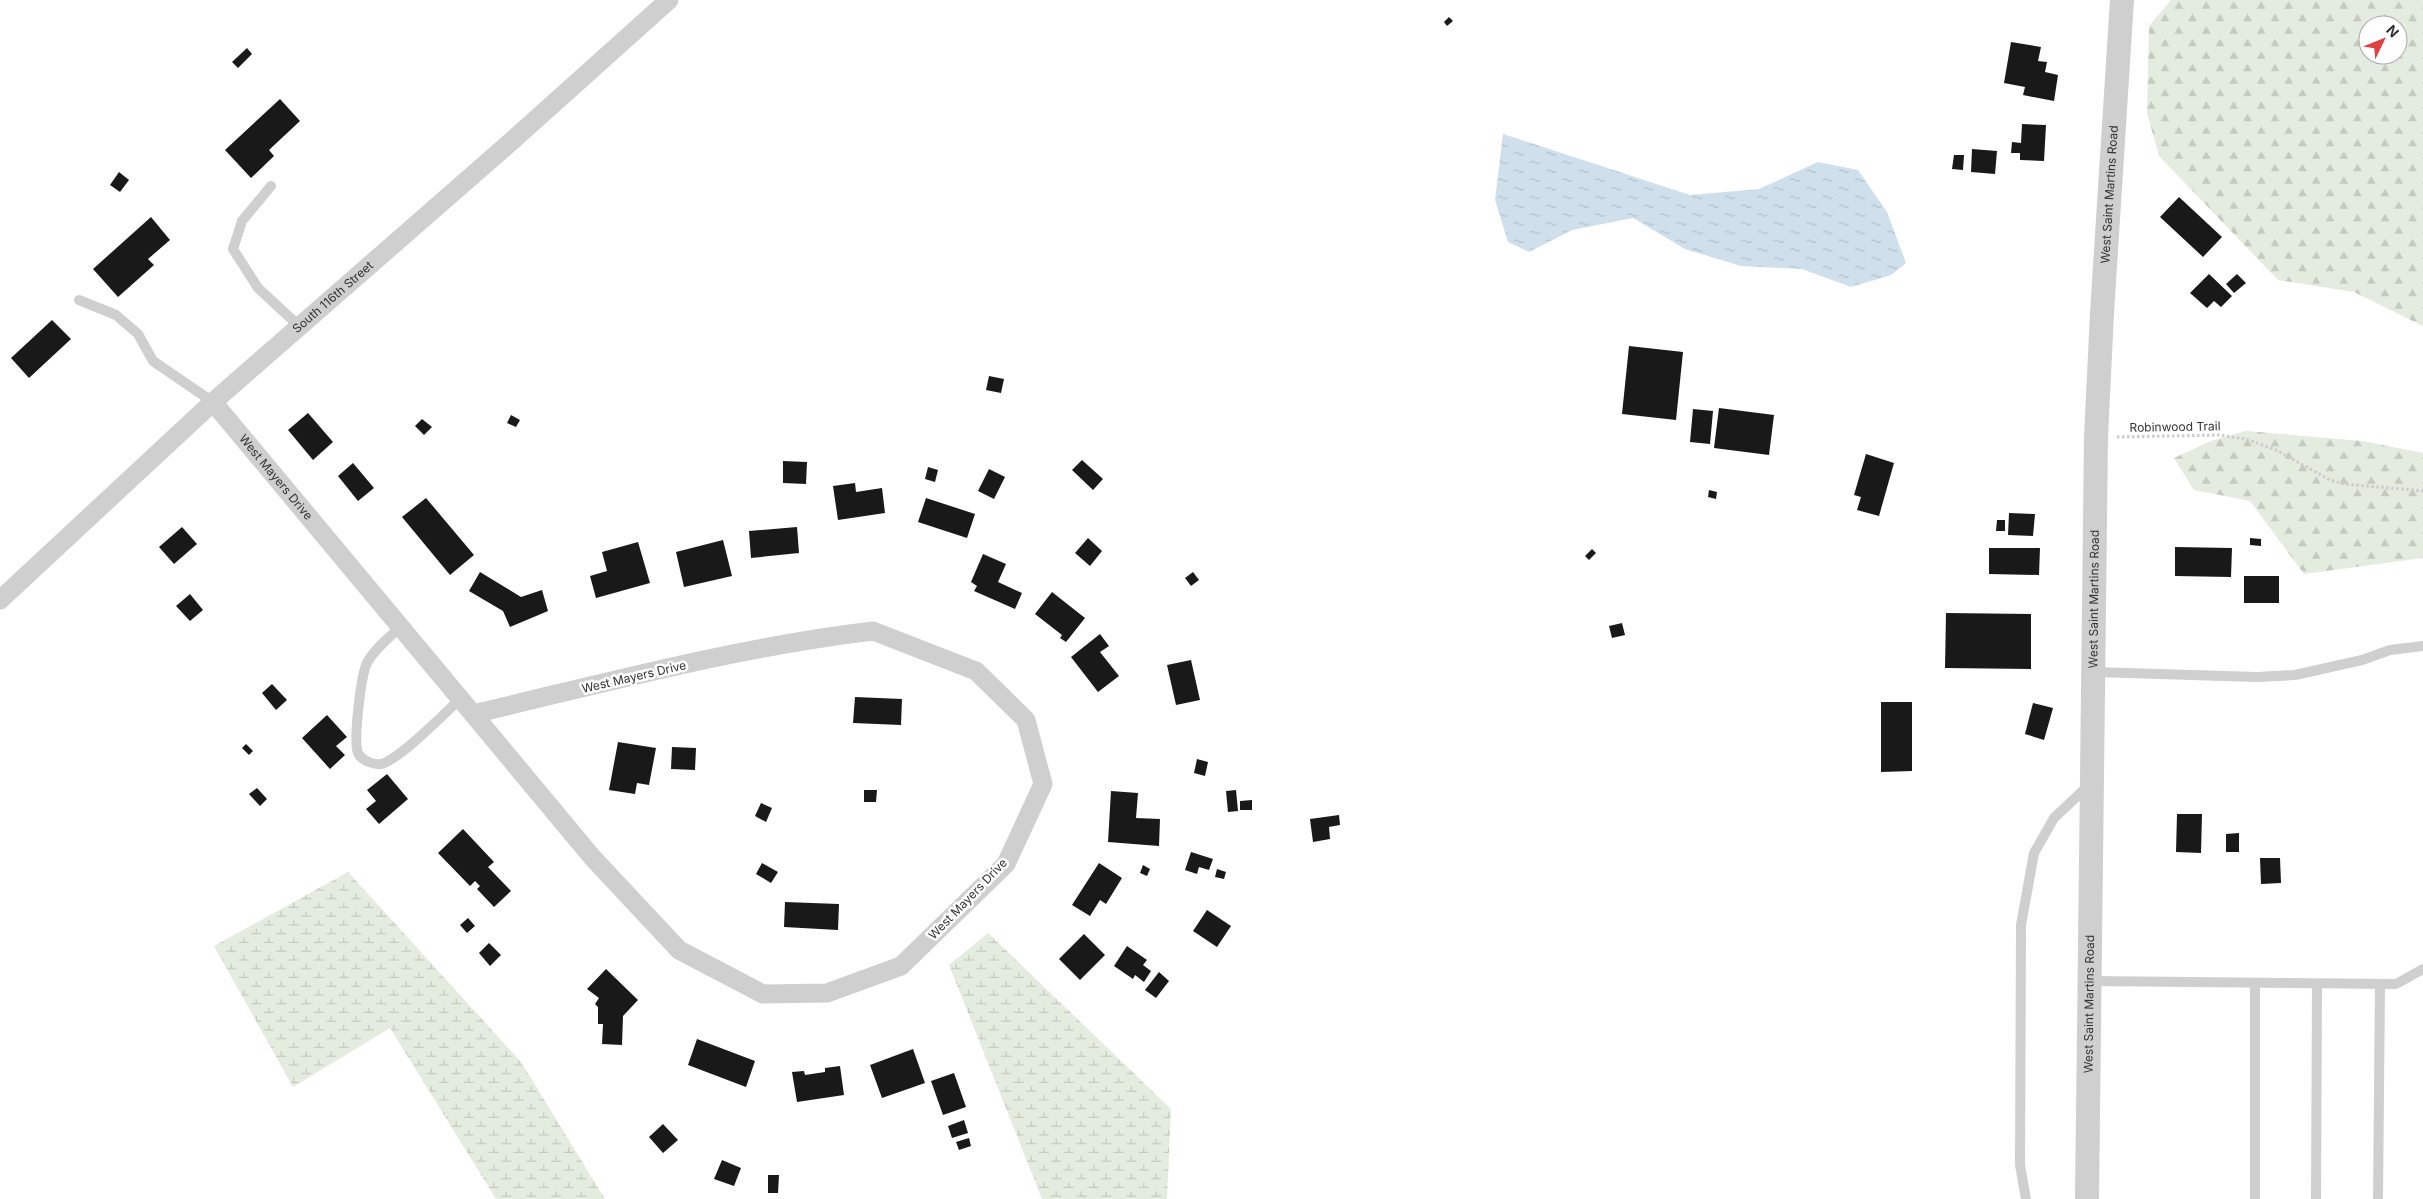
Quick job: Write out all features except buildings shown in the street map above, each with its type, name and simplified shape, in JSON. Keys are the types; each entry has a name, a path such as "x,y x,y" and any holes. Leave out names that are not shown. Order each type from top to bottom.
{"street":[{"name":"South 116th Street","path":"0,600 212,402 669,0"},
{"name":"West Saint Martins Road","path":"2087,1199 2088,981 2093,781 2096,437 2122,0"},
{"name":"West Mayers Drive","path":"212,402 592,857 679,950 763,994 827,993 901,966 1006,864 1043,784 1026,720 976,671 872,631 810,638 473,714"}],"lane":[{"path":"271,186 242,221 233,249 258,288 299,326"},
{"path":"79,300 116,315 138,334 153,361 212,402"},
{"path":"400,627 375,651 367,663 363,674 356,738 358,753 363,759 381,764 390,759 405,749 460,699"},
{"path":"2094,672 2257,677 2295,675 2362,660 2390,650 2423,646"},
{"path":"2026,1199 2020,1165 2021,925 2034,853 2054,818 2093,781"},
{"path":"2088,981 2396,984 2423,969"},
{"path":"2255,984 2255,1199"},
{"path":"2316,984 2316,1199"},
{"path":"2378,1199 2380,984"}],"path":[{"name":"Robinwood Trail","path":"2096,437 2219,434 2246,439 2276,450 2330,480 2344,484 2423,491"}],"green space":[{"path":"2171,0 2423,0 2423,326 2354,292 2278,280 2159,156 2147,113 2149,26"},
{"path":"2246,431 2362,441 2423,453 2423,558 2304,574 2250,501 2194,490 2174,458 2211,441"},
{"path":"348,872 521,1062 605,1199 496,1199 390,1028 293,1087 214,946"},
{"path":"988,933 1171,1109 1167,1199 1042,1199 949,965"}],"water":[{"path":"1503,134 1690,195 1759,189 1818,162 1858,170 1887,212 1906,263 1891,275 1851,287 1802,269 1741,266 1685,249 1633,218 1572,230 1529,252 1508,242 1495,200"}]}
